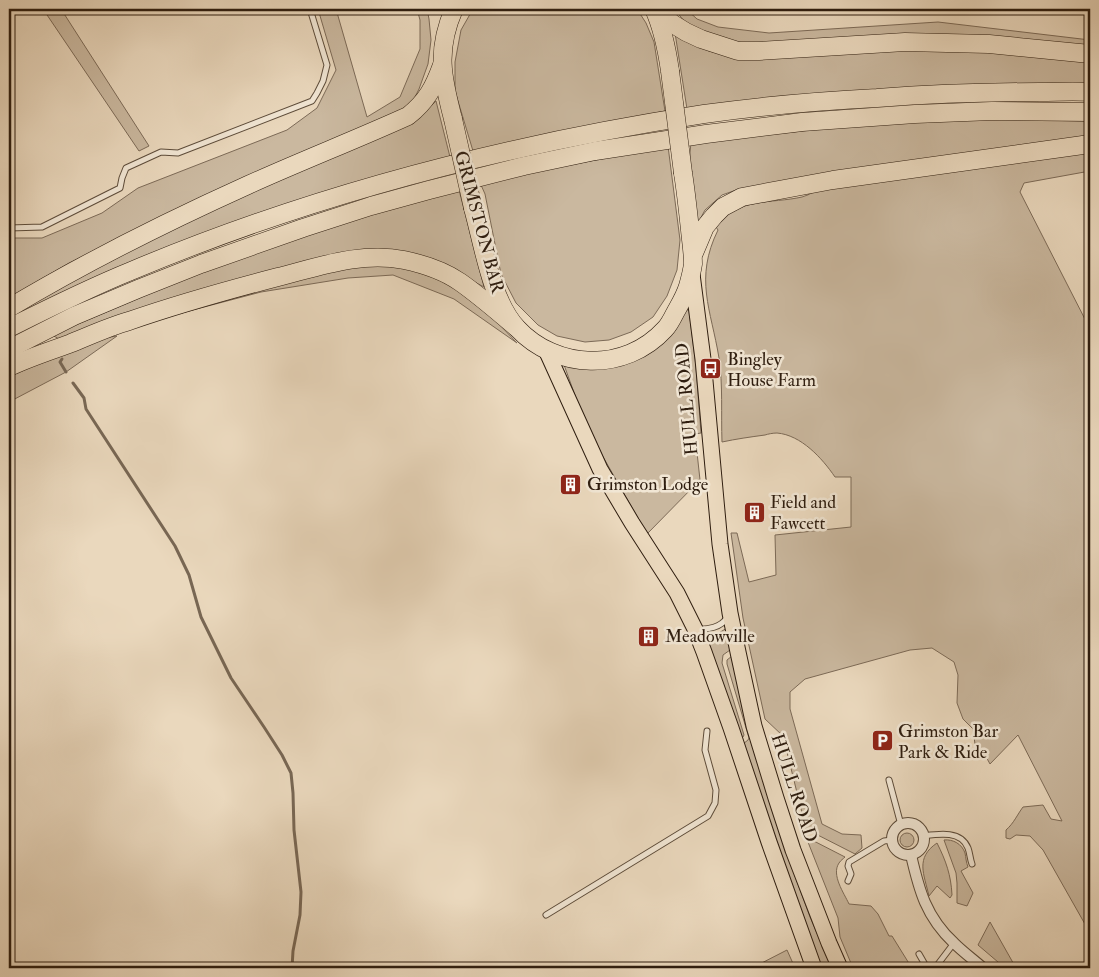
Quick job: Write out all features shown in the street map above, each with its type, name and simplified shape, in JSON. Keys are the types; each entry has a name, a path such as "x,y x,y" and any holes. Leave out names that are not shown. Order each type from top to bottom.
{"highway":[{"path":"439,9 443,43"},
{"name":"GRIMSTON BAR","path":"454,9 443,43 442,65 444,82 473,208 495,291 504,310 516,327 530,339 546,350 569,359 591,361 615,358 638,350 654,340 666,328 684,299 692,263 670,70 663,32 655,9"},
{"path":"655,9 673,24 701,40 738,51 906,42 989,44 1090,54"},
{"path":"9,308 108,252 190,212 408,116 427,98 437,80 442,65"},
{"path":"9,328 66,299 130,271 269,219 339,196 430,170 523,147 706,114 808,102 994,92 1090,92"},
{"path":"9,348 74,316 201,264 294,231 379,204 524,166 595,151 802,122 915,114 1090,112"},
{"path":"692,263 706,227 714,216 723,208 742,197 833,180 1090,144"},
{"path":"9,367 127,321 174,306 235,288 342,261 362,259 402,260 440,272 459,281 516,327"}],"main road":[{"name":"HULL ROAD","path":"692,263 720,544 730,613 754,726 776,798 840,968"},
{"path":"546,350 600,469 632,524 677,593 695,629 814,968"}],"street":[{"path":"907,823 918,826 923,836 922,846 916,853 911,855 898,852 892,840 894,831 902,825 907,823"},
{"path":"911,855 921,896 929,913 937,925 954,943 983,968"}],"lane":[{"path":"9,228 42,227 120,188 126,168 161,152 178,153 312,101 323,81 327,65 310,9"},
{"path":"695,629 704,630 715,627 724,622 730,613"},
{"path":"546,915 708,816 715,803 716,790 705,750 707,731"},
{"path":"889,780 902,825"},
{"path":"923,836 940,834 956,836 967,845 972,864"},
{"path":"848,881 851,874 848,866 849,862 884,841 892,840"},
{"path":"935,968 954,943"},
{"path":"919,954 927,968"}],"shaded area":[{"path":"43,9 61,9 149,146 139,151"},
{"path":"318,9 336,9 367,117 400,97 420,49 420,20 417,9 427,9 431,40 428,64 411,105 392,116 164,217 69,263 9,298 9,238 42,238 102,213 138,188 287,130 317,108 336,70"},
{"path":"473,9 637,9 646,23 654,42 665,111 473,151 455,91 455,62 461,30"},
{"path":"674,9 686,9 697,19 718,27 769,33 938,22 1090,40 1090,48 762,44 735,42 709,35 686,23"},
{"path":"675,33 709,51 734,57 841,51 979,49 1090,60 1090,87 940,87 810,94 687,109"},
{"path":"436,101 450,157 24,311 21,307 176,224 425,112"},
{"path":"975,119 1090,121 1090,139 739,189 722,195 705,210 698,223 688,172 691,143 867,124"},
{"path":"668,146 680,240 677,270 667,296 653,317 631,332 609,340 585,342 557,336 538,325 516,303 501,274 485,194 481,185 528,173"},
{"path":"1090,150 1090,171 1024,183 1020,192 1090,329 1090,933 1043,850 1030,836 1016,835 1010,839 1006,838 1006,830 1023,807 1043,805 1051,819 1062,821 1018,735 990,764 984,753 976,752 973,729 963,719 957,703 958,675 954,662 932,648 910,650 805,679 790,692 790,709 822,824 842,834 861,835 862,848 855,854 806,829 783,736 765,719 743,618 731,533 737,533 749,582 776,575 775,535 851,527 851,477 835,477 824,462 810,449 786,435 774,433 722,442 720,368 706,294 706,279 707,264 718,230 716,227 724,217 744,206 802,197 826,185"},
{"path":"459,190 484,287 458,273 387,250 61,340 52,335 205,270 358,218"},
{"path":"362,265 393,265 424,272 454,286 476,300 517,343 454,299 393,275 348,278 261,292 170,316 261,286"},
{"path":"684,310 689,310 696,367 701,433 695,434 700,480 647,534 602,455 581,412 563,362 616,362"},
{"path":"117,336 66,372 9,402 9,377 75,347"},
{"path":"727,628 730,650 723,655 722,663 744,735 741,738 703,636 717,634"},
{"path":"732,656 787,854 810,917 832,968 822,968 743,744 749,738 727,664 727,660"},
{"path":"904,833 910,833 914,840 910,847 904,847 900,843 900,837"},
{"path":"806,837 845,857 839,863 836,873 849,904 871,906 878,914 889,936 892,936 910,968 853,968 840,937 838,918"},
{"path":"944,840 951,840 957,843 965,853 968,867 961,871 973,893 967,906 957,903 956,873"},
{"path":"937,843 949,875 952,895 950,898 937,886 929,896 925,881 923,861 930,849"},
{"path":"990,922 1016,968 1005,968 978,945"},
{"path":"787,950 795,968 752,968"}],"waterway":[{"path":"62,359 60,362 66,372"},
{"path":"73,383 84,398 86,409 175,546 189,575 201,617 231,678 282,755 291,773 294,830 301,892 300,915 293,951 292,968"}],"place":[{"name":"Bingley House Farm","path":"711,369"},
{"name":"Grimston Lodge","path":"571,484"},
{"name":"Field and Fawcett","path":"754,512"},
{"name":"Meadowville","path":"649,636"},
{"name":"Grimston Bar Park & Ride","path":"882,741"}]}
